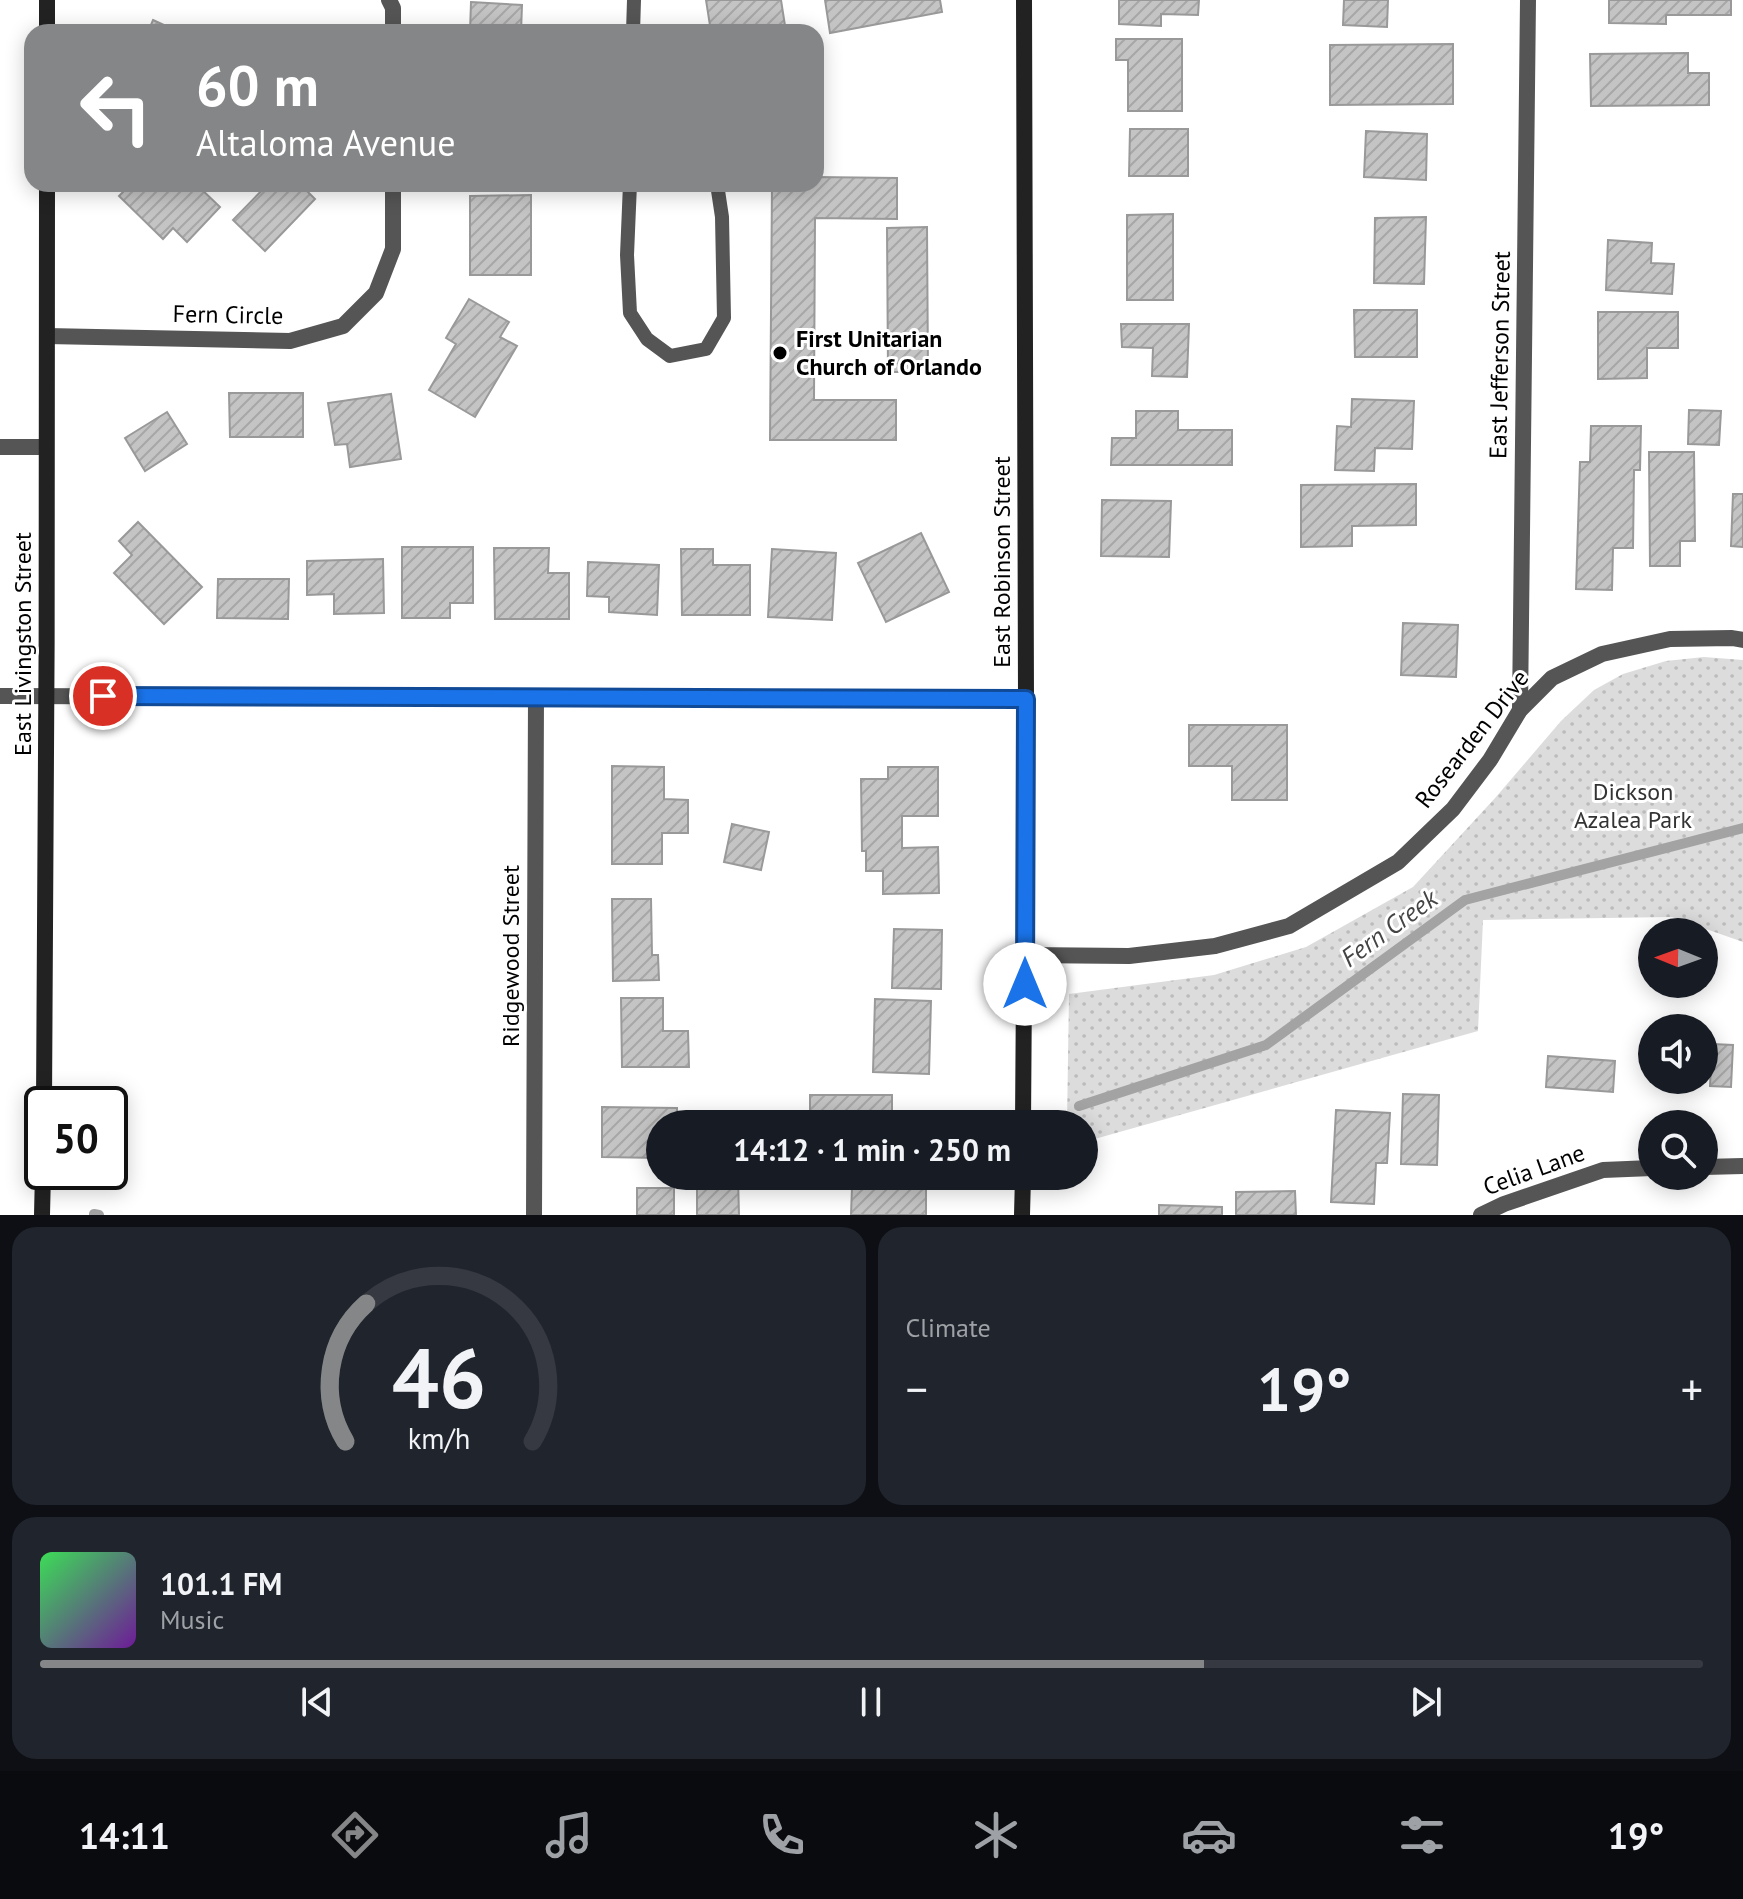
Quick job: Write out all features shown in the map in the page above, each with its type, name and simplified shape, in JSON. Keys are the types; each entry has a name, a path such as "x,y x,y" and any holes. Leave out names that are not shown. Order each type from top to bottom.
{"main road":[{"path":"47,0 47,24"},
{"name":"East Robinson Street","path":"1023,1110 1026,699 1024,0"},
{"name":"East Livingston Street","path":"44,1086 47,192"},
{"path":"42,1215 43,1190"},
{"path":"1022,1215 1023,1190"}],"street":[{"path":"389,0 393,8 393,24"},
{"name":"East Jefferson Street","path":"1520,710 1528,0"},
{"name":"Fern Circle","path":"47,336 290,341 343,326 376,293 393,249 393,192"},
{"path":"0,447 46,447"},
{"name":"Rosearden Drive","path":"1025,955 1129,956 1215,946 1289,926 1398,862 1453,809 1490,760 1520,710 1552,678 1602,654 1670,639 1743,640"},
{"path":"0,696 1026,699"},
{"name":"Ridgewood Street","path":"534,1215 536,697"},
{"path":"1718,1167 1743,1166"},
{"name":"Celia Lane","path":"1481,1215 1504,1210 1603,1170 1638,1169"}],"lane":[{"path":"633,24 634,0"},
{"path":"630,192 627,255 630,313 647,339 670,356 706,349 724,318 722,217 718,192"}],"green space":[{"name":"Dickson Azalea Park","path":"1704,657 1743,660 1743,942 1718,933 1718,918 1483,920 1478,1031 1098,1138 1098,1110 1067,1110 1069,994 1214,975 1306,947 1413,887 1561,721 1594,690 1623,674 1666,661"}],"building":[{"path":"706,0 781,0 785,24 710,24"},
{"path":"825,0 940,0 942,12 830,33"},
{"path":"1119,0 1199,0 1198,15 1161,14 1161,26 1119,24"},
{"path":"1344,0 1388,0 1387,27 1343,25"},
{"path":"1609,0 1731,0 1731,15 1666,15 1666,24 1609,23"},
{"path":"471,2 522,5 521,24 470,24"},
{"path":"1116,39 1182,39 1182,111 1128,111 1128,60 1116,60"},
{"path":"1453,44 1453,104 1330,105 1330,45"},
{"path":"1688,53 1688,73 1709,73 1709,105 1591,106 1590,54"},
{"path":"1130,129 1188,129 1188,176 1129,176"},
{"path":"1366,131 1427,134 1426,180 1364,177"},
{"path":"824,177 897,178 897,219 815,218 814,400 896,400 896,440 770,440 772,192 824,192"},
{"path":"123,192 204,192 220,207 187,242 173,228 163,239 119,196"},
{"path":"260,192 308,192 315,199 265,251 233,220"},
{"path":"531,195 531,275 470,275 470,196"},
{"path":"1173,214 1173,300 1127,300 1127,215"},
{"path":"1426,217 1424,284 1374,283 1375,218"},
{"path":"927,227 928,372 888,372 887,228"},
{"path":"1608,240 1652,243 1651,263 1674,264 1672,294 1606,290"},
{"path":"469,299 509,322 500,337 517,346 475,417 429,390 456,344 446,338"},
{"path":"1354,310 1417,310 1417,357 1355,357"},
{"path":"1598,312 1678,312 1678,348 1647,348 1647,378 1598,379"},
{"path":"1121,324 1189,324 1187,377 1152,376 1153,348 1122,347"},
{"path":"229,393 303,393 303,437 230,437"},
{"path":"391,394 401,459 350,467 347,444 335,445 328,403"},
{"path":"1352,399 1414,401 1412,449 1375,448 1374,471 1335,470 1337,426 1351,427"},
{"path":"1689,410 1721,411 1719,445 1688,444"},
{"path":"1136,411 1178,411 1178,430 1232,430 1232,465 1111,465 1112,438 1136,438"},
{"path":"167,412 187,444 145,471 125,438"},
{"path":"1591,426 1641,426 1640,470 1634,470 1633,548 1613,548 1612,590 1576,589 1580,462 1590,462"},
{"path":"1649,452 1694,452 1695,541 1680,541 1680,566 1650,566"},
{"path":"1416,484 1416,525 1352,526 1352,546 1301,547 1301,485"},
{"path":"1733,494 1743,494 1743,547 1731,546"},
{"path":"1102,500 1171,501 1169,557 1101,556"},
{"path":"138,522 202,587 164,624 114,573 132,555 119,541"},
{"path":"921,533 949,592 886,622 858,563"},
{"path":"402,547 473,547 473,603 450,603 450,618 402,618"},
{"path":"494,548 549,548 548,573 569,573 569,619 495,619"},
{"path":"681,549 713,549 713,565 750,565 750,615 682,615"},
{"path":"772,549 836,553 832,620 768,617"},
{"path":"383,559 384,613 334,614 334,594 307,595 307,561"},
{"path":"588,562 659,565 657,615 609,612 609,597 587,596"},
{"path":"218,579 289,579 288,619 217,618"},
{"path":"1403,623 1458,625 1456,677 1401,675"},
{"path":"1189,725 1287,725 1287,800 1232,800 1232,766 1189,766"},
{"path":"612,766 664,767 664,799 688,800 688,833 662,833 662,864 612,864"},
{"path":"888,767 938,767 938,816 902,816 902,848 938,847 939,893 883,894 883,871 866,871 866,851 862,851 861,779 888,779"},
{"path":"732,824 769,832 761,870 724,862"},
{"path":"612,899 651,899 652,955 658,955 659,980 613,981"},
{"path":"894,929 942,930 941,989 892,988"},
{"path":"621,998 663,998 663,1031 688,1031 689,1067 622,1067"},
{"path":"875,999 931,1001 929,1074 873,1072"},
{"path":"1718,1044 1733,1045 1731,1087 1718,1086"},
{"path":"1548,1056 1615,1061 1613,1092 1546,1087"},
{"path":"1403,1094 1439,1095 1437,1165 1401,1164"},
{"path":"810,1095 892,1095 892,1110 810,1110"},
{"path":"602,1107 677,1108 646,1110 646,1158 602,1157"},
{"path":"1336,1110 1390,1113 1387,1163 1376,1163 1374,1204 1331,1202"},
{"path":"637,1188 674,1190 674,1215 637,1215"},
{"path":"697,1190 738,1190 739,1215 697,1215"},
{"path":"852,1190 926,1190 926,1215 851,1215"},
{"path":"1295,1191 1296,1215 1236,1215 1236,1192"},
{"path":"1159,1205 1222,1207 1222,1215 1159,1215"}],"waterway":[{"name":"Fern Creek","path":"1079,1106 1266,1045 1465,900 1743,828"},
{"name":"Fern Creek","path":"94,1214 99,1215"}],"place":[{"name":"First Unitarian Church of Orlando","path":"780,353"}],"route":[{"path":"103,696 1026,699 1025,984"}]}
